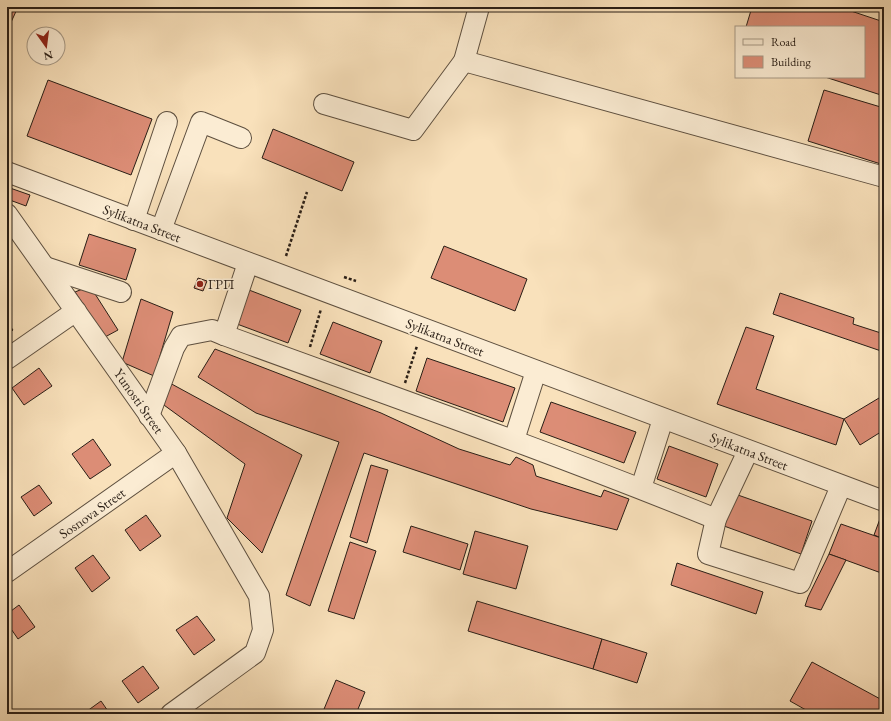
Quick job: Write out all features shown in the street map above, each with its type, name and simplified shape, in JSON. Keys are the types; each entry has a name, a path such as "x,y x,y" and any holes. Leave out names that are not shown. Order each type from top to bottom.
{"street":[{"path":"324,104 413,130 464,61 480,7"},
{"path":"464,61 884,177"},
{"path":"134,220 167,122"},
{"path":"161,230 201,122 241,138"},
{"name":"Sylikatna Street","path":"7,172 884,501"},
{"name":"Yunosti Street","path":"7,214 176,453 259,596 262,630 255,653 171,714"},
{"path":"224,335 248,262"},
{"path":"45,267 121,292"},
{"path":"7,359 76,311"},
{"path":"149,416 174,348 182,336 212,330 514,440 641,488 716,519"},
{"path":"514,440 536,371"},
{"path":"641,488 663,419"},
{"path":"748,451 716,519 708,554 800,584 841,486"},
{"name":"Sosnova Street","path":"7,572 176,453"}],"path":[{"path":"286,256 307,192"},
{"path":"305,365 326,292"},
{"path":"400,399 423,328"}],"building":[{"path":"7,7 18,7 7,31"},
{"path":"752,7 839,7 884,22 884,96 828,78 865,78 865,26 746,26"},
{"path":"48,80 152,119 131,175 27,136"},
{"path":"824,90 884,108 884,165 808,141"},
{"path":"273,129 354,162 342,191 262,158"},
{"path":"10,188 30,195 26,206 7,199"},
{"path":"89,234 136,249 126,280 79,265"},
{"path":"444,246 527,279 515,311 431,278"},
{"name":"ГРП","path":"198,278 207,281 203,291 194,288"},
{"path":"90,286 118,330 105,337 75,292"},
{"path":"249,290 301,310 288,343 237,324"},
{"path":"780,293 854,318 853,324 884,334 884,352 773,314"},
{"path":"141,299 173,312 154,376 122,362"},
{"path":"7,322 13,330 7,335"},
{"path":"333,322 382,341 370,373 320,354"},
{"path":"746,327 774,336 756,389 844,419 836,445 717,404"},
{"path":"215,349 381,413 459,449 510,465 516,457 533,465 536,476 601,497 604,490 629,499 617,530 531,509 364,453 310,606 286,595 339,442 256,413 198,377"},
{"path":"427,358 515,388 503,422 416,391"},
{"path":"39,368 52,386 24,405 12,388"},
{"path":"168,382 302,455 262,553 227,518 245,464 157,400"},
{"path":"884,395 884,430 860,445 844,419"},
{"path":"551,402 636,432 624,463 540,432"},
{"path":"93,439 111,465 90,479 72,454"},
{"path":"669,446 718,464 706,497 657,479"},
{"path":"371,465 388,470 367,543 350,537"},
{"path":"39,485 52,503 34,516 21,497"},
{"path":"735,494 812,521 801,554 724,526"},
{"path":"884,508 884,539 874,535"},
{"path":"146,515 161,536 140,551 125,530"},
{"path":"841,524 884,539 884,574 829,554"},
{"path":"411,526 468,544 460,570 403,552"},
{"path":"475,531 528,546 516,589 463,574"},
{"path":"350,542 376,551 354,619 328,611"},
{"path":"829,554 846,560 821,610 805,606 808,597"},
{"path":"93,555 110,578 92,592 75,568"},
{"path":"677,563 763,592 756,614 671,585"},
{"path":"477,601 602,639 593,669 468,631"},
{"path":"19,605 35,627 18,639 7,623 7,614"},
{"path":"197,616 215,640 194,655 176,630"},
{"path":"602,639 647,653 637,683 593,669"},
{"path":"812,662 884,701 884,714 813,714 790,701"},
{"path":"143,666 159,688 138,703 122,681"},
{"path":"336,680 365,692 356,714 322,714"},
{"path":"101,701 110,714 83,714"}],"place":[{"name":"ГРП","path":"200,284"}]}
